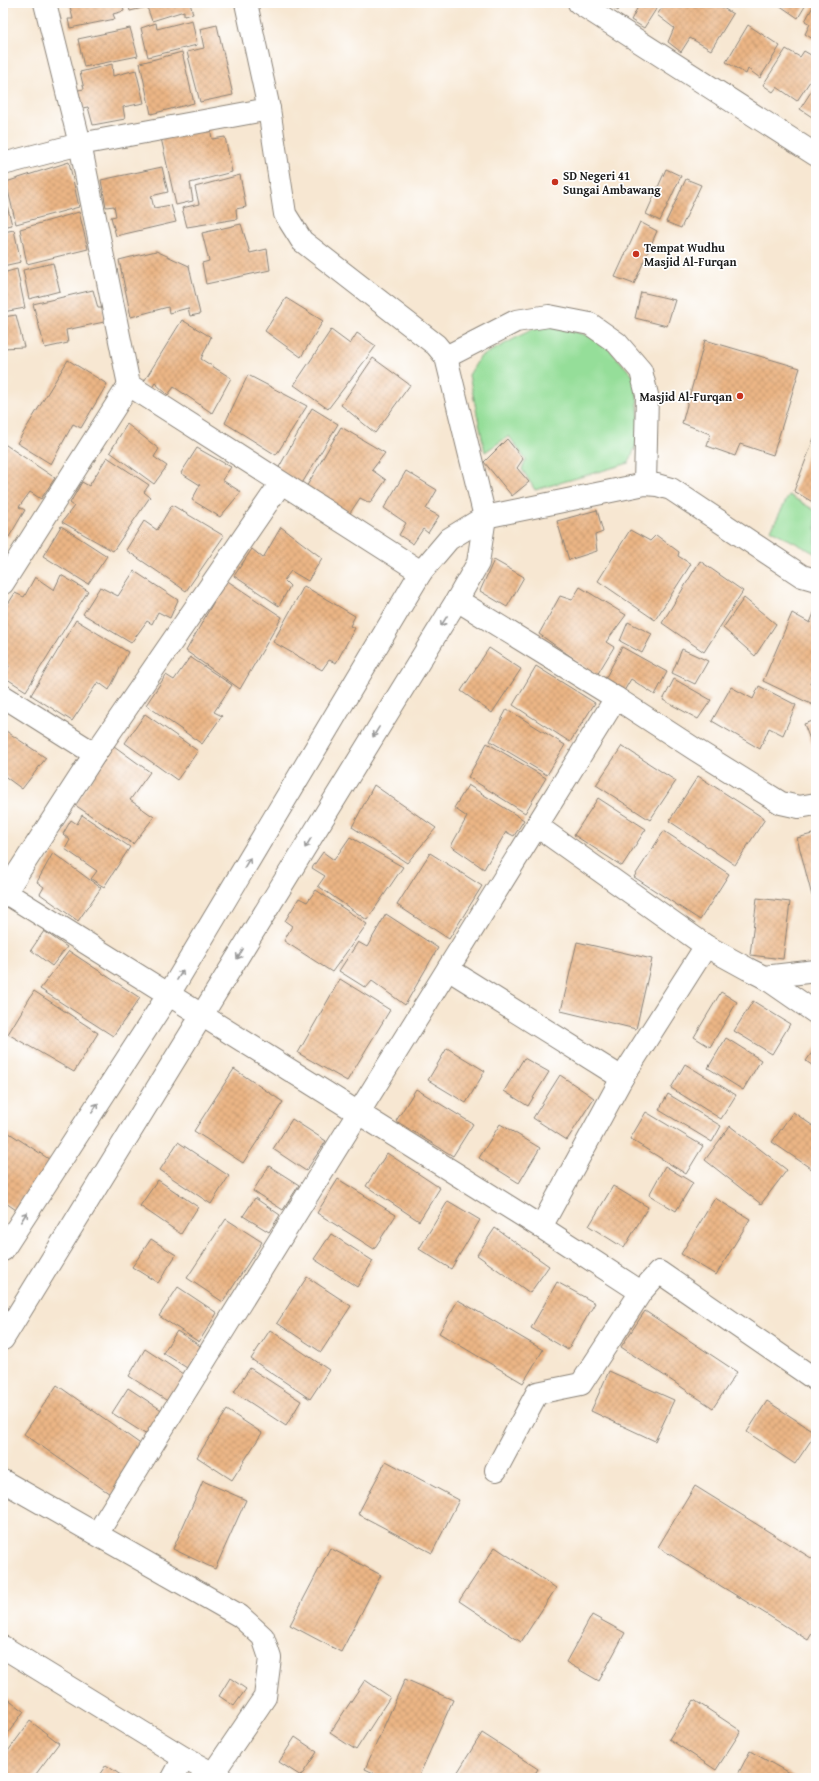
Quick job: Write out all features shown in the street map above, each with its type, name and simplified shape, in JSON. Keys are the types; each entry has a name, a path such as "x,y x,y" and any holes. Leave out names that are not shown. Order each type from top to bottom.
{"street":[{"path":"3,583 129,385 80,144 46,3"},
{"path":"3,1339 457,600 478,563 485,517 446,357 436,345 302,241 285,214 269,109 246,3"},
{"path":"579,3 816,155"},
{"path":"3,164 80,144 269,109"},
{"path":"446,357 516,320 549,316 590,324 617,343 641,371 647,395 645,484"},
{"path":"129,385 421,572"},
{"path":"281,483 95,754 4,893 359,1113 541,1227 641,1292"},
{"path":"3,1250 169,994 421,572 450,539 485,517 645,484 657,485 671,489 802,576 816,580"},
{"path":"457,600 616,698 781,803 799,807 816,804"},
{"path":"3,696 95,754"},
{"path":"97,1534 616,698"},
{"path":"537,826 706,946 764,977 816,1014"},
{"path":"541,1227 622,1078 706,946"},
{"path":"448,969 622,1078"},
{"path":"764,977 816,971"},
{"path":"496,1470 537,1393 582,1384 641,1292 659,1272 816,1380"},
{"path":"3,1482 240,1616 263,1637 270,1658 265,1697 214,1777 3,1647"},
{"path":"173,1778 184,1758"}],"green space":[{"path":"544,323 600,339 636,379 640,435 629,463 535,490 522,469 526,460 509,436 485,452 469,375 480,357"},
{"path":"789,495 816,511 816,554 771,530"}],"building":[{"path":"69,3 122,3 124,11 113,14 115,19 70,28 68,19 73,19"},
{"path":"128,3 190,3 193,14 184,16 184,11 152,21 147,7 130,11"},
{"path":"610,3 622,3 618,11 609,5"},
{"path":"637,3 660,3 644,28 631,20 639,5"},
{"path":"665,3 715,3 733,14 711,50 690,38 681,52 668,42 674,28 657,15"},
{"path":"776,3 807,3 798,18"},
{"path":"815,3 816,41 805,34 810,24 805,21"},
{"path":"192,20 197,45 148,57 141,28 156,23 157,29"},
{"path":"217,25 233,95 200,102 187,52 204,48 200,29"},
{"path":"748,25 780,46 760,78 748,69 746,74 726,62"},
{"path":"130,28 138,56 84,67 78,39"},
{"path":"786,49 800,57 804,51 816,58 816,72 797,101 777,87 773,92 763,85"},
{"path":"182,52 194,103 151,114 140,63"},
{"path":"112,64 113,76 136,70 144,103 123,107 125,119 93,125 88,107 82,108 78,90 84,89 80,72"},
{"path":"816,84 816,113 812,117 800,109"},
{"path":"210,127 212,139 225,137 232,172 190,183 193,201 176,205 161,138"},
{"path":"69,162 79,207 16,224 6,182"},
{"path":"162,167 168,192 151,196 154,208 171,205 176,222 116,236 111,217 116,216 114,206 106,207 101,180"},
{"path":"666,169 681,176 660,221 646,214"},
{"path":"240,175 246,207 236,209 237,219 187,227 182,208 199,204 195,187"},
{"path":"686,179 701,185 681,228 666,222"},
{"path":"3,190 12,225 3,227"},
{"path":"79,212 88,249 27,264 20,229"},
{"name":"Tempat Wudhu Masjid Al-Furqan","path":"640,222 657,231 634,284 615,277"},
{"path":"241,224 250,253 267,249 270,270 206,284 202,263 209,261 202,233"},
{"path":"14,230 21,262 3,266 3,232"},
{"path":"156,251 189,266 200,314 190,316 188,308 169,313 168,307 131,317 119,260"},
{"path":"53,263 60,291 29,299 23,270"},
{"path":"17,269 25,308 3,312 3,273"},
{"path":"93,290 98,308 103,308 104,322 66,330 68,343 45,348 33,304"},
{"path":"641,292 675,300 667,326 635,318"},
{"path":"286,298 323,321 301,357 265,331"},
{"path":"16,315 24,347 3,348 3,317"},
{"path":"182,320 211,337 201,359 231,378 212,413 174,387 168,395 155,383 151,389 143,383"},
{"path":"331,330 350,344 357,333 376,346 328,409 294,385"},
{"name":"Masjid Al-Furqan","path":"705,340 800,368 773,455 740,444 735,456 707,446 710,434 682,423"},
{"path":"373,358 410,385 375,433 341,405"},
{"path":"68,360 107,384 81,428 73,424 51,464 17,443"},
{"path":"248,375 307,406 276,455 225,423"},
{"path":"312,408 338,424 301,485 278,469"},
{"path":"127,424 159,449 154,457 167,466 154,484 110,452"},
{"path":"341,427 385,453 372,470 386,480 370,503 360,498 348,516 305,489"},
{"path":"814,438 816,439 816,504 794,491"},
{"path":"507,439 523,459 517,468 529,482 512,496 484,462"},
{"path":"3,443 55,478 41,499 30,492 19,507 25,510 9,537 3,533"},
{"path":"197,448 231,467 222,480 241,492 220,517 192,500 200,485 181,473"},
{"path":"107,457 149,485 144,492 150,497 113,551 62,522 74,506 70,503 82,482 89,486"},
{"path":"406,471 437,490 426,509 439,516 428,533 423,529 413,544 399,535 406,523 384,508"},
{"path":"172,505 224,536 186,591 126,550 144,521 157,530"},
{"path":"597,510 603,532 595,535 597,551 569,560 557,521"},
{"path":"61,526 107,556 88,584 43,556"},
{"path":"281,527 322,558 308,581 291,571 284,580 290,586 279,606 234,576 252,549 263,558"},
{"path":"630,530 650,541 656,535 679,552 678,556 691,564 655,620 598,581"},
{"path":"494,560 524,577 507,607 480,591"},
{"path":"700,561 743,591 704,652 662,623"},
{"path":"134,571 178,600 170,618 158,612 152,624 147,621 131,643 83,614 100,587 118,596"},
{"path":"61,575 88,591 26,691 4,677 9,666 3,662 3,630 6,624 3,622 3,612 15,593 24,597 35,577 54,590"},
{"path":"226,580 282,617 240,689 186,651"},
{"path":"304,586 355,616 350,626 355,628 336,663 329,660 322,670 273,642"},
{"path":"580,587 626,615 606,642 614,647 597,675 539,634 560,596 572,600"},
{"path":"744,598 776,624 755,656 723,628"},
{"path":"816,608 816,663 810,684 816,686 813,705 763,681 792,613 810,623"},
{"path":"76,620 128,652 109,690 98,682 72,721 31,695"},
{"path":"628,622 652,634 642,653 620,641"},
{"path":"622,647 667,672 655,695 631,679 624,691 605,679"},
{"path":"489,648 521,669 492,713 461,691"},
{"path":"682,649 708,661 695,684 672,673"},
{"path":"190,657 232,685 214,712 222,716 202,744 146,705 166,675 174,680"},
{"path":"536,666 595,703 570,742 513,705"},
{"path":"674,679 711,700 698,719 663,700"},
{"path":"759,686 796,705 783,735 769,728 760,749 712,721 731,687 753,699"},
{"path":"507,709 565,745 547,775 490,741"},
{"path":"145,714 198,751 177,780 125,743"},
{"path":"816,720 816,755 804,724"},
{"path":"3,729 46,758 22,789 3,775"},
{"path":"487,743 546,778 525,813 468,777"},
{"path":"114,746 150,772 130,800 154,817 133,844 75,805"},
{"path":"622,746 676,781 650,820 596,785"},
{"path":"698,776 765,819 735,865 669,821"},
{"path":"374,785 436,828 407,863 352,827"},
{"path":"468,785 524,820 514,836 506,832 484,869 451,846 467,817 454,808"},
{"path":"598,798 646,829 622,866 574,835"},
{"path":"82,815 130,847 104,887 91,879 97,871 65,849 70,840 63,834 71,820 77,824"},
{"path":"664,831 729,874 700,920 634,877"},
{"path":"816,833 816,895 812,896 797,838"},
{"path":"350,837 403,867 367,920 318,886 325,876 312,868 323,852 334,860"},
{"path":"53,853 101,888 78,921 40,894 44,887 37,882"},
{"path":"430,853 482,886 449,939 397,905"},
{"path":"316,890 367,924 332,972 284,941 292,926 285,921 299,898 307,902"},
{"path":"757,898 790,902 783,959 750,955"},
{"path":"386,914 438,948 405,1005 372,981 366,988 339,971 358,942 367,947"},
{"path":"44,931 67,947 52,966 31,950"},
{"path":"577,942 652,959 636,1029 561,1011"},
{"path":"69,951 140,998 113,1036 40,989"},
{"path":"340,979 390,1010 347,1081 298,1053"},
{"path":"34,991 98,1033 74,1072 8,1034"},
{"path":"721,992 737,1002 710,1047 694,1037"},
{"path":"753,1001 790,1024 772,1054 734,1031"},
{"path":"726,1038 761,1060 743,1090 708,1068"},
{"path":"816,1047 816,1068 806,1061"},
{"path":"447,1048 485,1071 466,1103 428,1080"},
{"path":"524,1058 549,1072 528,1106 504,1091"},
{"path":"685,1064 736,1095 721,1119 671,1088"},
{"path":"234,1069 283,1102 243,1163 194,1131"},
{"path":"560,1075 594,1098 567,1140 533,1118"},
{"path":"416,1089 473,1124 453,1156 396,1121"},
{"path":"668,1094 721,1126 712,1142 659,1110"},
{"path":"646,1112 703,1146 686,1174 630,1139"},
{"path":"793,1112 816,1128 816,1172 772,1142"},
{"path":"292,1119 326,1141 306,1171 273,1149"},
{"path":"500,1124 540,1148 519,1183 479,1158"},
{"path":"730,1126 787,1170 761,1204 705,1160"},
{"path":"3,1129 52,1161 19,1212 3,1201"},
{"path":"178,1142 229,1176 211,1204 160,1170"},
{"path":"387,1153 440,1188 419,1221 366,1186"},
{"path":"269,1166 299,1185 283,1210 253,1191"},
{"path":"665,1166 693,1183 676,1211 649,1195"},
{"path":"338,1179 396,1215 374,1249 317,1213"},
{"path":"158,1180 198,1207 181,1234 140,1206"},
{"path":"613,1186 648,1207 624,1248 589,1226"},
{"path":"255,1198 280,1215 269,1232 243,1216"},
{"path":"715,1198 750,1219 716,1275 681,1254"},
{"path":"448,1201 480,1220 451,1269 419,1249"},
{"path":"226,1219 262,1242 223,1302 187,1278"},
{"path":"495,1228 549,1266 530,1293 477,1255"},
{"path":"331,1234 373,1261 357,1287 314,1259"},
{"path":"151,1239 176,1255 158,1283 132,1267"},
{"path":"307,1277 351,1306 321,1352 277,1323"},
{"path":"557,1282 595,1303 568,1350 531,1328"},
{"path":"178,1287 217,1313 199,1342 159,1316"},
{"path":"458,1300 543,1350 523,1383 439,1333"},
{"path":"645,1311 737,1372 713,1408 621,1347"},
{"path":"270,1330 329,1370 310,1399 251,1359"},
{"path":"177,1331 205,1349 192,1371 163,1353"},
{"path":"145,1349 186,1376 169,1402 129,1376"},
{"path":"250,1368 301,1401 286,1426 234,1392"},
{"path":"609,1371 674,1400 655,1441 591,1411"},
{"path":"57,1385 146,1448 113,1496 24,1434"},
{"path":"128,1388 166,1413 150,1437 112,1413"},
{"path":"767,1401 816,1433 795,1464 747,1432"},
{"path":"227,1410 262,1433 232,1480 197,1457"},
{"path":"386,1461 459,1500 432,1553 358,1514"},
{"path":"203,1481 246,1500 215,1569 173,1549"},
{"path":"695,1486 816,1561 816,1627 808,1640 658,1547"},
{"path":"495,1547 556,1588 521,1642 459,1601"},
{"path":"330,1548 381,1575 341,1652 290,1625"},
{"path":"592,1615 625,1633 599,1681 566,1662"},
{"path":"230,1678 246,1689 234,1706 219,1696"},
{"path":"405,1679 453,1700 418,1778 384,1778 365,1769"},
{"path":"365,1680 390,1697 356,1750 330,1733"},
{"path":"3,1695 24,1711 3,1740"},
{"path":"694,1700 741,1731 716,1770 669,1739"},
{"path":"30,1721 59,1743 33,1778 3,1778 3,1758"},
{"path":"482,1733 538,1769 532,1778 454,1778"},
{"path":"295,1737 317,1752 301,1776 279,1762"},
{"path":"750,1751 798,1778 736,1778"},
{"path":"106,1765 125,1778 97,1778"}],"place":[{"name":"SD Negeri 41 Sungai Ambawang","path":"555,182"},
{"name":"Tempat Wudhu Masjid Al-Furqan","path":"636,254"},
{"name":"Masjid Al-Furqan","path":"740,396"}]}
